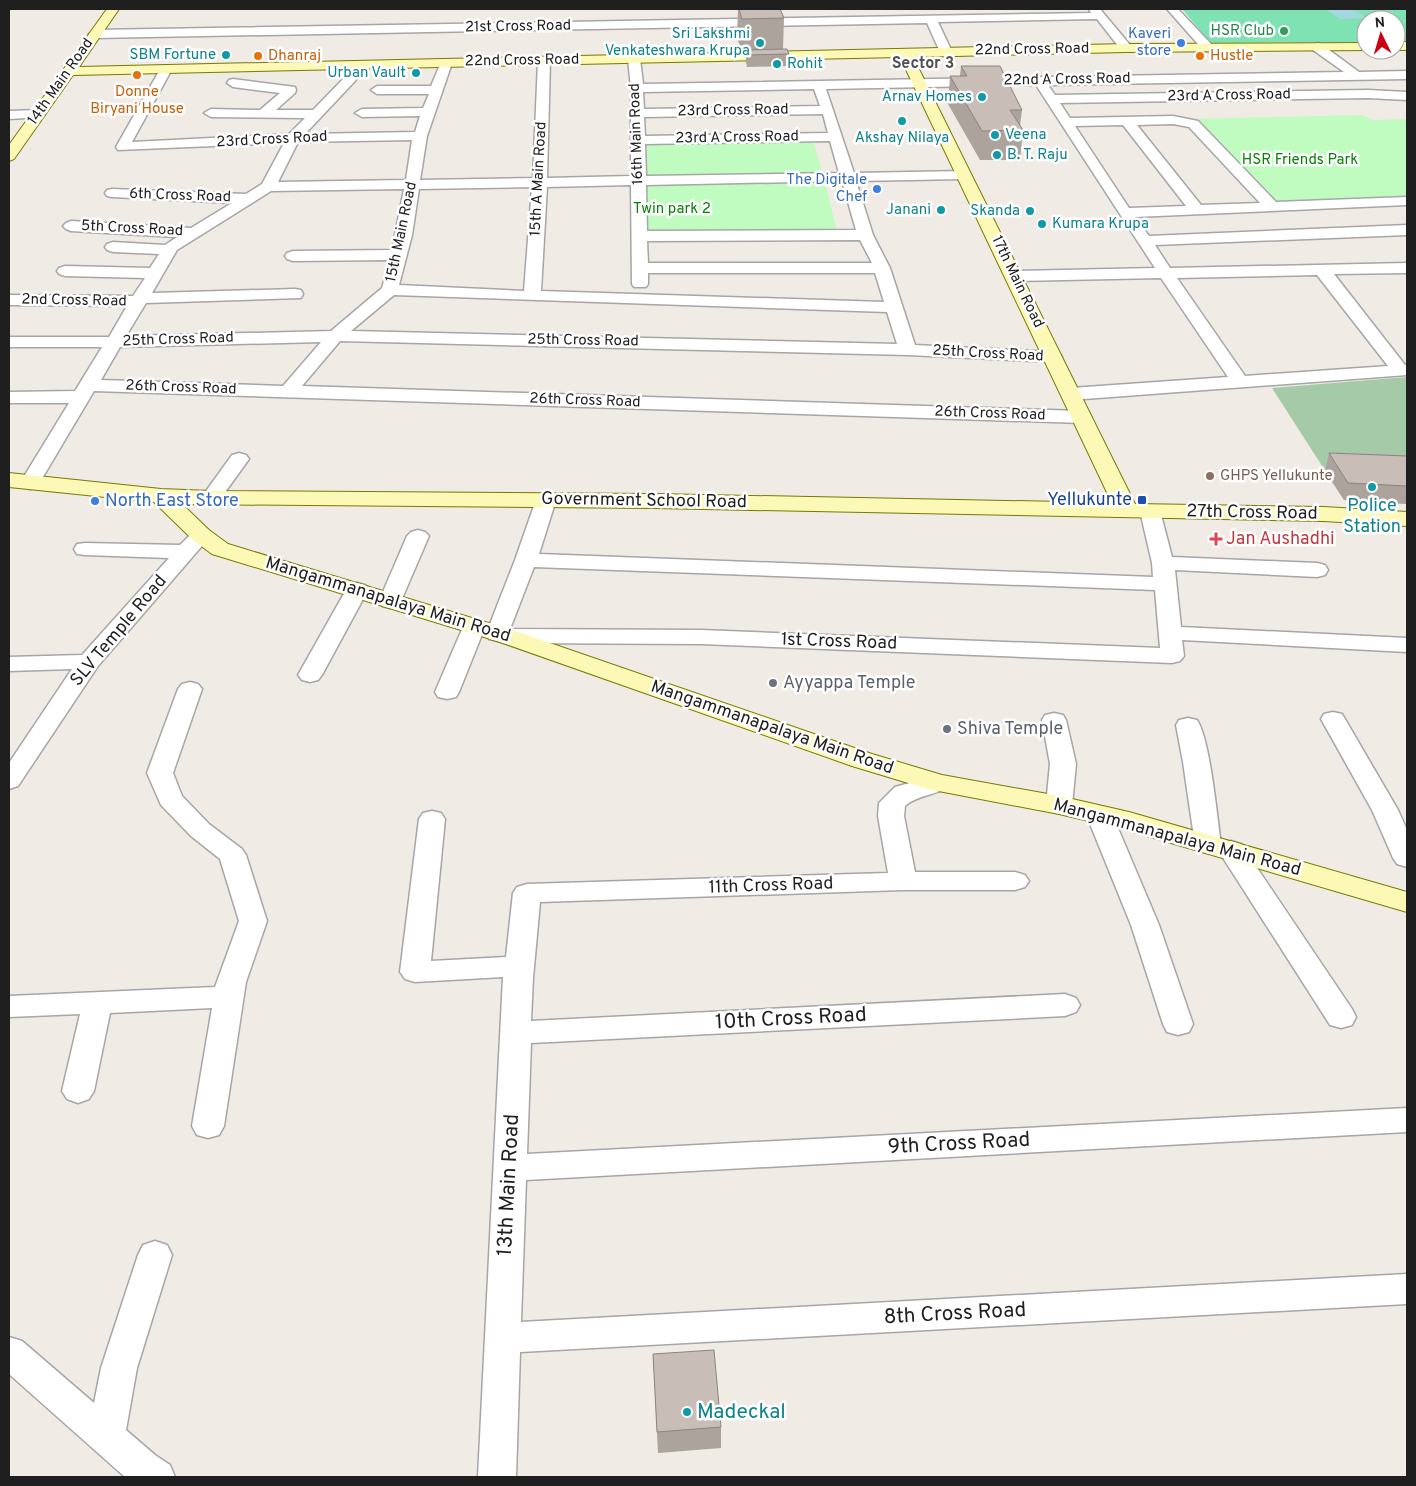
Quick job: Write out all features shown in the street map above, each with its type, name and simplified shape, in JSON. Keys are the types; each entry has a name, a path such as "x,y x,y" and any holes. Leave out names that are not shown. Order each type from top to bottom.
{"street":[{"name":"14th Main Road","path":"9,156 113,9"},
{"path":"1172,9 1208,48"},
{"name":"21st Cross Road","path":"95,34 1097,13"},
{"path":"1097,13 1126,48"},
{"path":"937,17 946,52"},
{"path":"1317,47 1386,96"},
{"name":"22nd Cross Road","path":"69,71 1126,48 1356,47"},
{"name":"17th Main Road","path":"905,53 1128,510"},
{"name":"16th Main Road","path":"634,59 638,113 639,299"},
{"name":"15th A Main Road","path":"532,296 540,182 544,61"},
{"name":"15th Main Road","path":"288,392 334,336 390,290 399,255 420,136 446,63"},
{"name":"23rd Cross Road","path":"166,69 123,147 293,138 420,136"},
{"name":"22nd A Cross Road","path":"637,88 1407,75"},
{"path":"268,187 293,138 350,78"},
{"path":"1039,80 1125,213 1240,382"},
{"path":"233,83 290,90 263,114"},
{"path":"820,86 865,235 882,268 908,350"},
{"path":"377,90 437,90"},
{"name":"23rd A Cross Road","path":"1051,99 1368,94 1404,101"},
{"name":"23rd Cross Road","path":"638,113 828,110"},
{"path":"362,113 429,112"},
{"path":"211,113 314,114"},
{"path":"9,115 38,114"},
{"path":"1126,120 1197,210"},
{"path":"1066,122 1173,120 1193,124 1271,206"},
{"name":"23rd A Cross Road","path":"638,140 836,137"},
{"path":"30,483 171,247 268,187 639,179 964,175"},
{"name":"6th Cross Road","path":"112,194 248,199"},
{"path":"1125,213 1407,201"},
{"name":"5th Cross Road","path":"71,226 194,233"},
{"path":"1144,241 1407,230"},
{"path":"640,236 865,235"},
{"path":"113,248 169,250"},
{"path":"293,256 399,255"},
{"path":"640,268 882,268"},
{"path":"1015,276 1407,268"},
{"path":"1322,270 1404,370"},
{"path":"65,271 156,273"},
{"path":"390,290 894,306"},
{"name":"2nd Cross Road","path":"9,300 140,300 295,294"},
{"name":"25th Cross Road","path":"9,342 113,342 334,336 908,350 1053,357"},
{"path":"1071,394 1404,370"},
{"path":"9,397 85,391"},
{"name":"26th Cross Road","path":"85,391 288,392 1082,416"},
{"path":"211,498 239,459"},
{"name":"Government School Road","path":"9,480 161,496 211,498 654,500 1128,510"},
{"name":"Mangammanapalaya Main Road","path":"161,496 193,543 220,549 492,632 862,760 938,782 1099,814 1220,847 1407,902"},
{"path":"447,692 492,632 526,560 546,500"},
{"name":"27th Cross Road","path":"1128,510 1324,514 1407,520"},
{"path":"1150,511 1164,574 1172,633 1397,644"},
{"path":"390,601 418,536"},
{"path":"85,549 193,543"},
{"name":"SLV Temple Road","path":"9,781 89,662 193,543"},
{"path":"526,560 1164,574 1317,570"},
{"path":"310,675 357,590"},
{"name":"1st Cross Road","path":"492,632 701,637 1172,656 1172,633"},
{"path":"9,664 89,662"},
{"path":"190,689 160,773 170,799 200,830 232,855 253,921 231,982 208,1126"},
{"path":"1333,719 1385,810 1407,858"},
{"path":"1054,720 1063,764 1059,805"},
{"path":"1188,725 1196,762 1220,847 1341,1017"},
{"path":"903,881 890,816 892,803 904,793 938,782"},
{"path":"1099,814 1145,925 1178,1024"},
{"path":"432,819 416,972 520,966"},
{"name":"11th Cross Road","path":"527,893 903,881 1015,881"},
{"name":"13th Main Road","path":"497,1477 520,966 527,893"},
{"path":"9,1008 228,997"},
{"path":"78,1091 97,1003"},
{"name":"10th Cross Road","path":"517,1033 1065,1005"},
{"name":"9th Cross Road","path":"510,1168 1407,1120"},
{"path":"106,1437 119,1368 156,1255"},
{"name":"8th Cross Road","path":"503,1338 1407,1289"},
{"path":"9,1352 106,1437 156,1477"}],"green space":[{"name":"HSR Club","path":"1182,9 1407,9 1407,42 1406,10 1356,10 1356,42 1211,43"},
{"name":"HSR Friends Park","path":"1361,115 1373,120 1407,119 1407,198 1261,204 1193,119"},
{"path":"813,140 822,172 647,175 647,142"},
{"name":"Twin park 2","path":"825,182 837,232 646,234 646,184"},
{"path":"1407,377 1407,504 1344,500 1272,388"}],"water":[{"path":"1325,9 1351,9 1356,12 1356,18 1340,19"}],"building":[{"path":"739,9 780,9 784,18 742,19"},
{"path":"787,49 789,54 748,55 746,50"},
{"path":"961,66 1000,66 1022,110 1010,110 1023,130 982,131 950,76 967,76"},
{"path":"1329,453 1407,456 1407,486 1348,483"},
{"name":"Madeckal","path":"714,1350 721,1427 657,1432 653,1354"}],"place":[{"name":"HSR Club","path":"1284,31"},
{"name":"Sri Lakshmi Venkateshwara Krupa","path":"760,43"},
{"name":"Kaveri store","path":"1181,43"},
{"name":"SBM Fortune","path":"226,55"},
{"name":"Dhanraj","path":"258,56"},
{"name":"Hustle","path":"1200,56"},
{"name":"Rohit","path":"777,64"},
{"name":"Urban Vault","path":"416,73"},
{"name":"Donne Biryani House","path":"137,75"},
{"name":"Arnav Homes","path":"982,97"},
{"name":"Akshay Nilaya","path":"902,121"},
{"name":"Veena","path":"995,135"},
{"name":"B. T. Raju","path":"997,155"},
{"name":"The Digitale Chef","path":"877,189"},
{"name":"Janani","path":"941,210"},
{"name":"Skanda","path":"1030,211"},
{"name":"Kumara Krupa","path":"1042,224"},
{"name":"GHPS Yellukunte","path":"1210,476"},
{"name":"Police Station","path":"1372,487"},
{"name":"Yellukunte","path":"1142,500"},
{"name":"North East Store","path":"95,501"},
{"name":"Jan Aushadhi","path":"1216,539"},
{"name":"Ayyappa Temple","path":"773,683"},
{"name":"Shiva Temple","path":"947,729"},
{"name":"Madeckal","path":"687,1412"}],"district":[{"name":"Sector 3","path":"923,64"}]}
